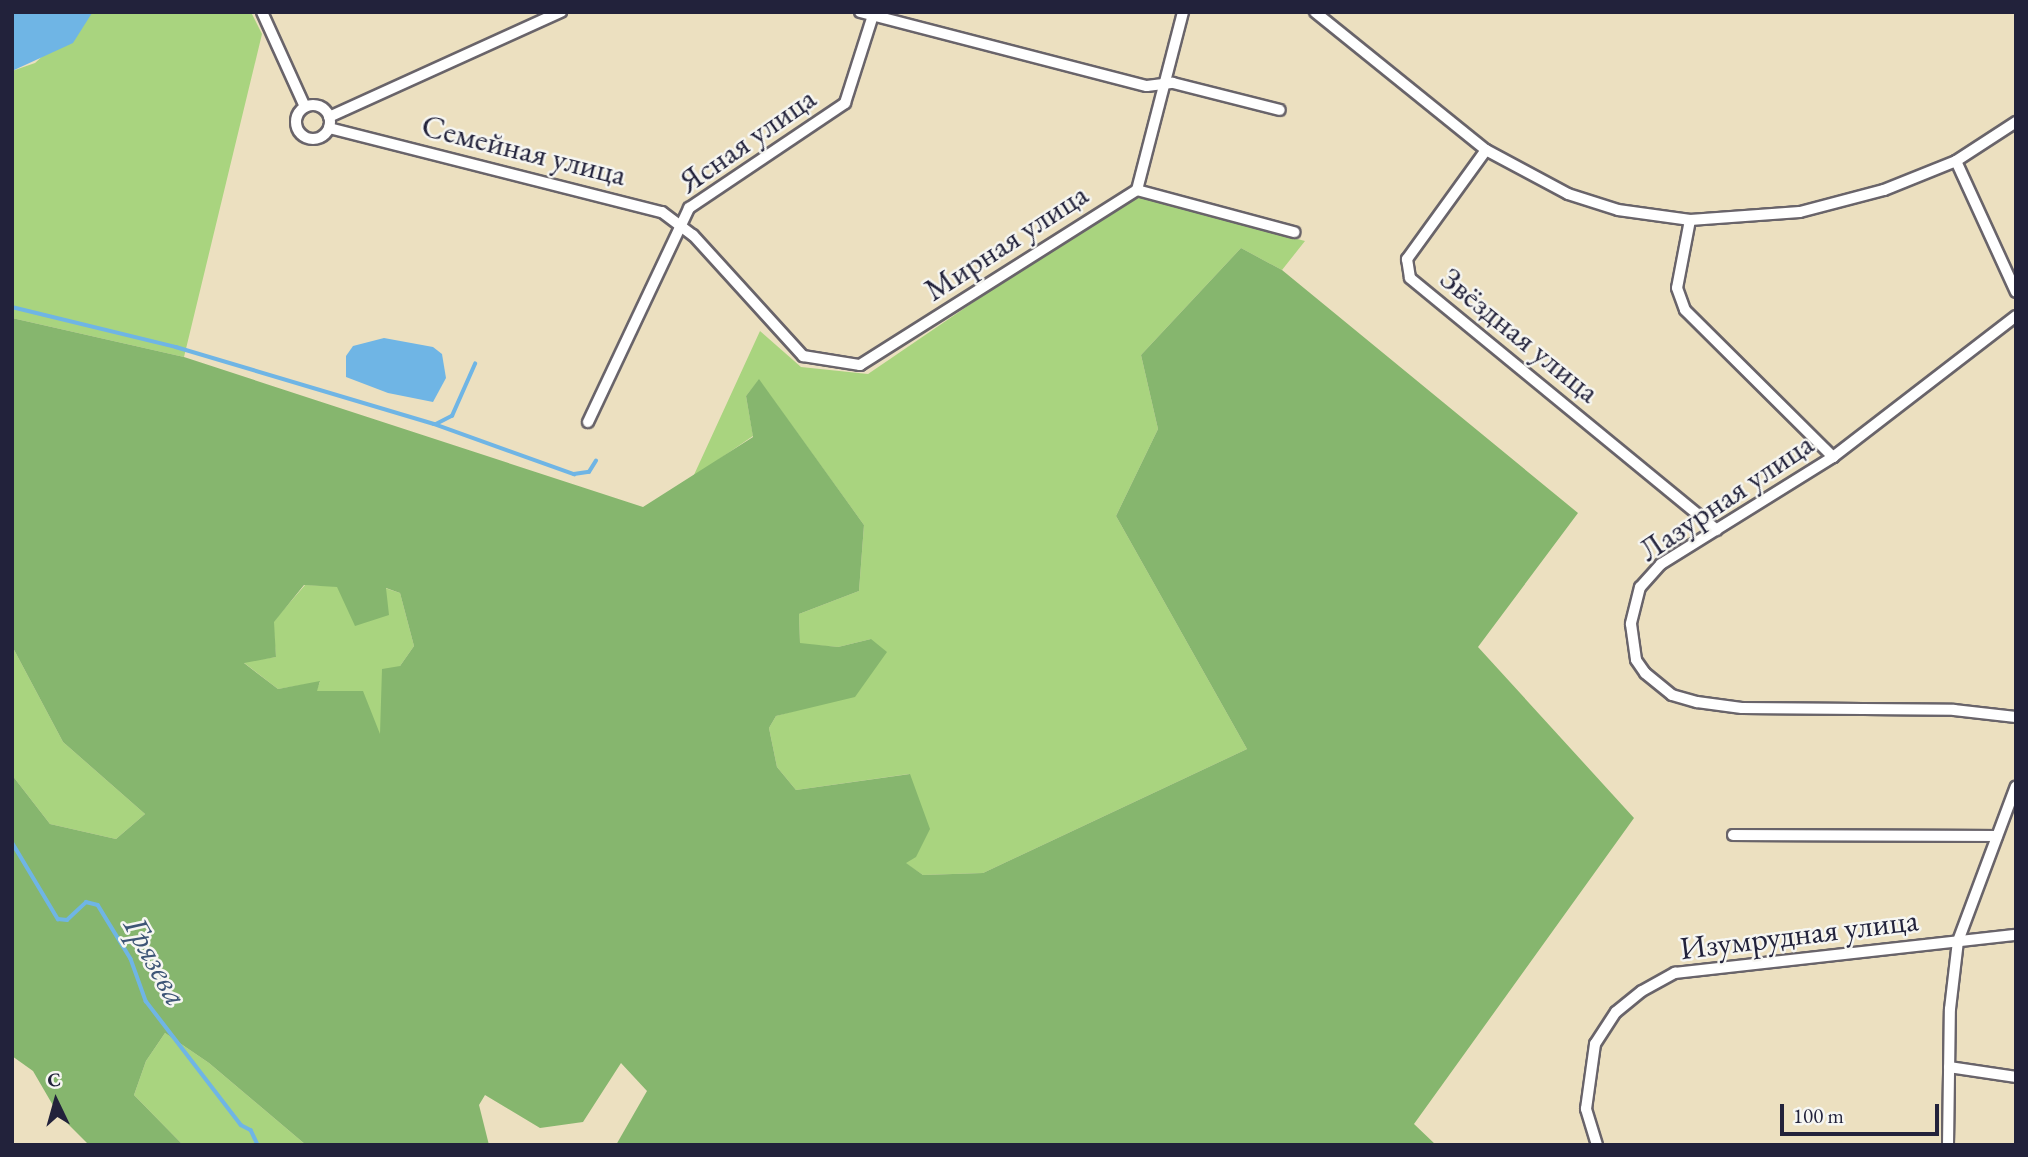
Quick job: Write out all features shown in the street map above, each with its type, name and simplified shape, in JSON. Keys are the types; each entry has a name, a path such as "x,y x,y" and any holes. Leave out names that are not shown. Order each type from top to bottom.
{"street":[{"path":"262,12 304,107"},
{"path":"304,107 295,120 300,135 316,140 329,123 561,12"},
{"path":"860,12 1147,86 1173,83 1280,110"},
{"name":"Мирная улица","path":"753,302 803,356 852,365 870,363 1137,190 1183,12"},
{"path":"1315,12 1422,95 1486,150 1568,194 1618,210 1690,220 1800,212 1872,194 1956,161 2016,122"},
{"name":"Ясная улица","path":"587,422 680,222 697,201 845,103 873,14"},
{"path":"304,107 322,107 329,123"},
{"name":"Семейная улица","path":"329,123 662,212 680,222 753,302"},
{"name":"Звёздная улица","path":"1486,150 1407,259 1410,278 1717,530"},
{"path":"1956,161 2016,292"},
{"path":"1137,190 1294,232"},
{"path":"1690,220 1677,288 1685,310 1833,457"},
{"name":"Лазурная улица","path":"2016,316 1833,457 1661,564 1640,587 1633,606 1631,643 1636,660 1655,684 1672,695 1742,708 1861,706 2016,717"},
{"path":"1948,1145 1949,1067 1958,941 2016,786"},
{"path":"1733,835 1997,836"},
{"name":"Изумрудная улица","path":"1597,1145 1586,1109 1595,1044 1616,1012 1642,991 1675,973 2016,935"},
{"path":"1949,1067 2016,1077"}],"green space":[{"path":"91,12 251,12 262,34 184,357 12,318 12,71 35,63"},
{"path":"1138,197 1305,241 1282,270 1241,248 1141,355 1158,429 1116,516 1247,749 983,873 923,875 905,863 909,774 796,790 777,767 769,728 776,716 801,709 871,639 838,647 800,644 799,614 859,591 864,525 759,380 746,396 753,436 693,477 760,331 801,367 868,374 1125,199"},
{"path":"1241,248 1282,270 1578,513 1478,647 1634,818 1414,1124 1436,1145 616,1145 647,1091 621,1063 583,1122 540,1128 485,1095 479,1105 489,1145 306,1145 209,1063 165,1033 146,1061 134,1095 183,1145 89,1145 58,1114 33,1071 12,1056 12,775 50,824 116,839 145,814 63,742 12,646 12,318 184,357 643,507 753,437 746,396 759,379 864,525 859,591 799,614 800,643 838,647 871,639 887,652 855,697 776,716 769,728 777,767 796,790 910,774 930,829 916,857 906,863 923,875 983,873 1247,749 1116,516 1158,429 1141,355","holes":["304,585 337,587 355,626 389,615 386,588 400,593 414,646 400,666 382,669 380,734 363,691 317,691 320,681 278,689 244,663 276,657 274,622"]},
{"path":"305,585 385,588 400,593 414,646 400,666 380,736 316,691 320,682 278,689 243,662 276,657 273,622"},
{"path":"12,646 63,742 145,814 116,839 50,824 12,775"},
{"path":"165,1033 209,1063 306,1145 183,1145 134,1095 146,1061"}],"water":[{"path":"12,12 92,13 73,43 12,71"},
{"path":"384,338 433,347 442,354 446,378 433,402 388,393 346,377 346,356 353,346"}],"waterway":[{"path":"12,307 176,347 434,424 574,474 589,472 596,461"},
{"path":"436,424 452,416 475,364"},
{"name":"Грязева","path":"12,842 58,919 67,920 86,902 98,905 131,959 146,1001 241,1125 251,1130 258,1145"}]}
